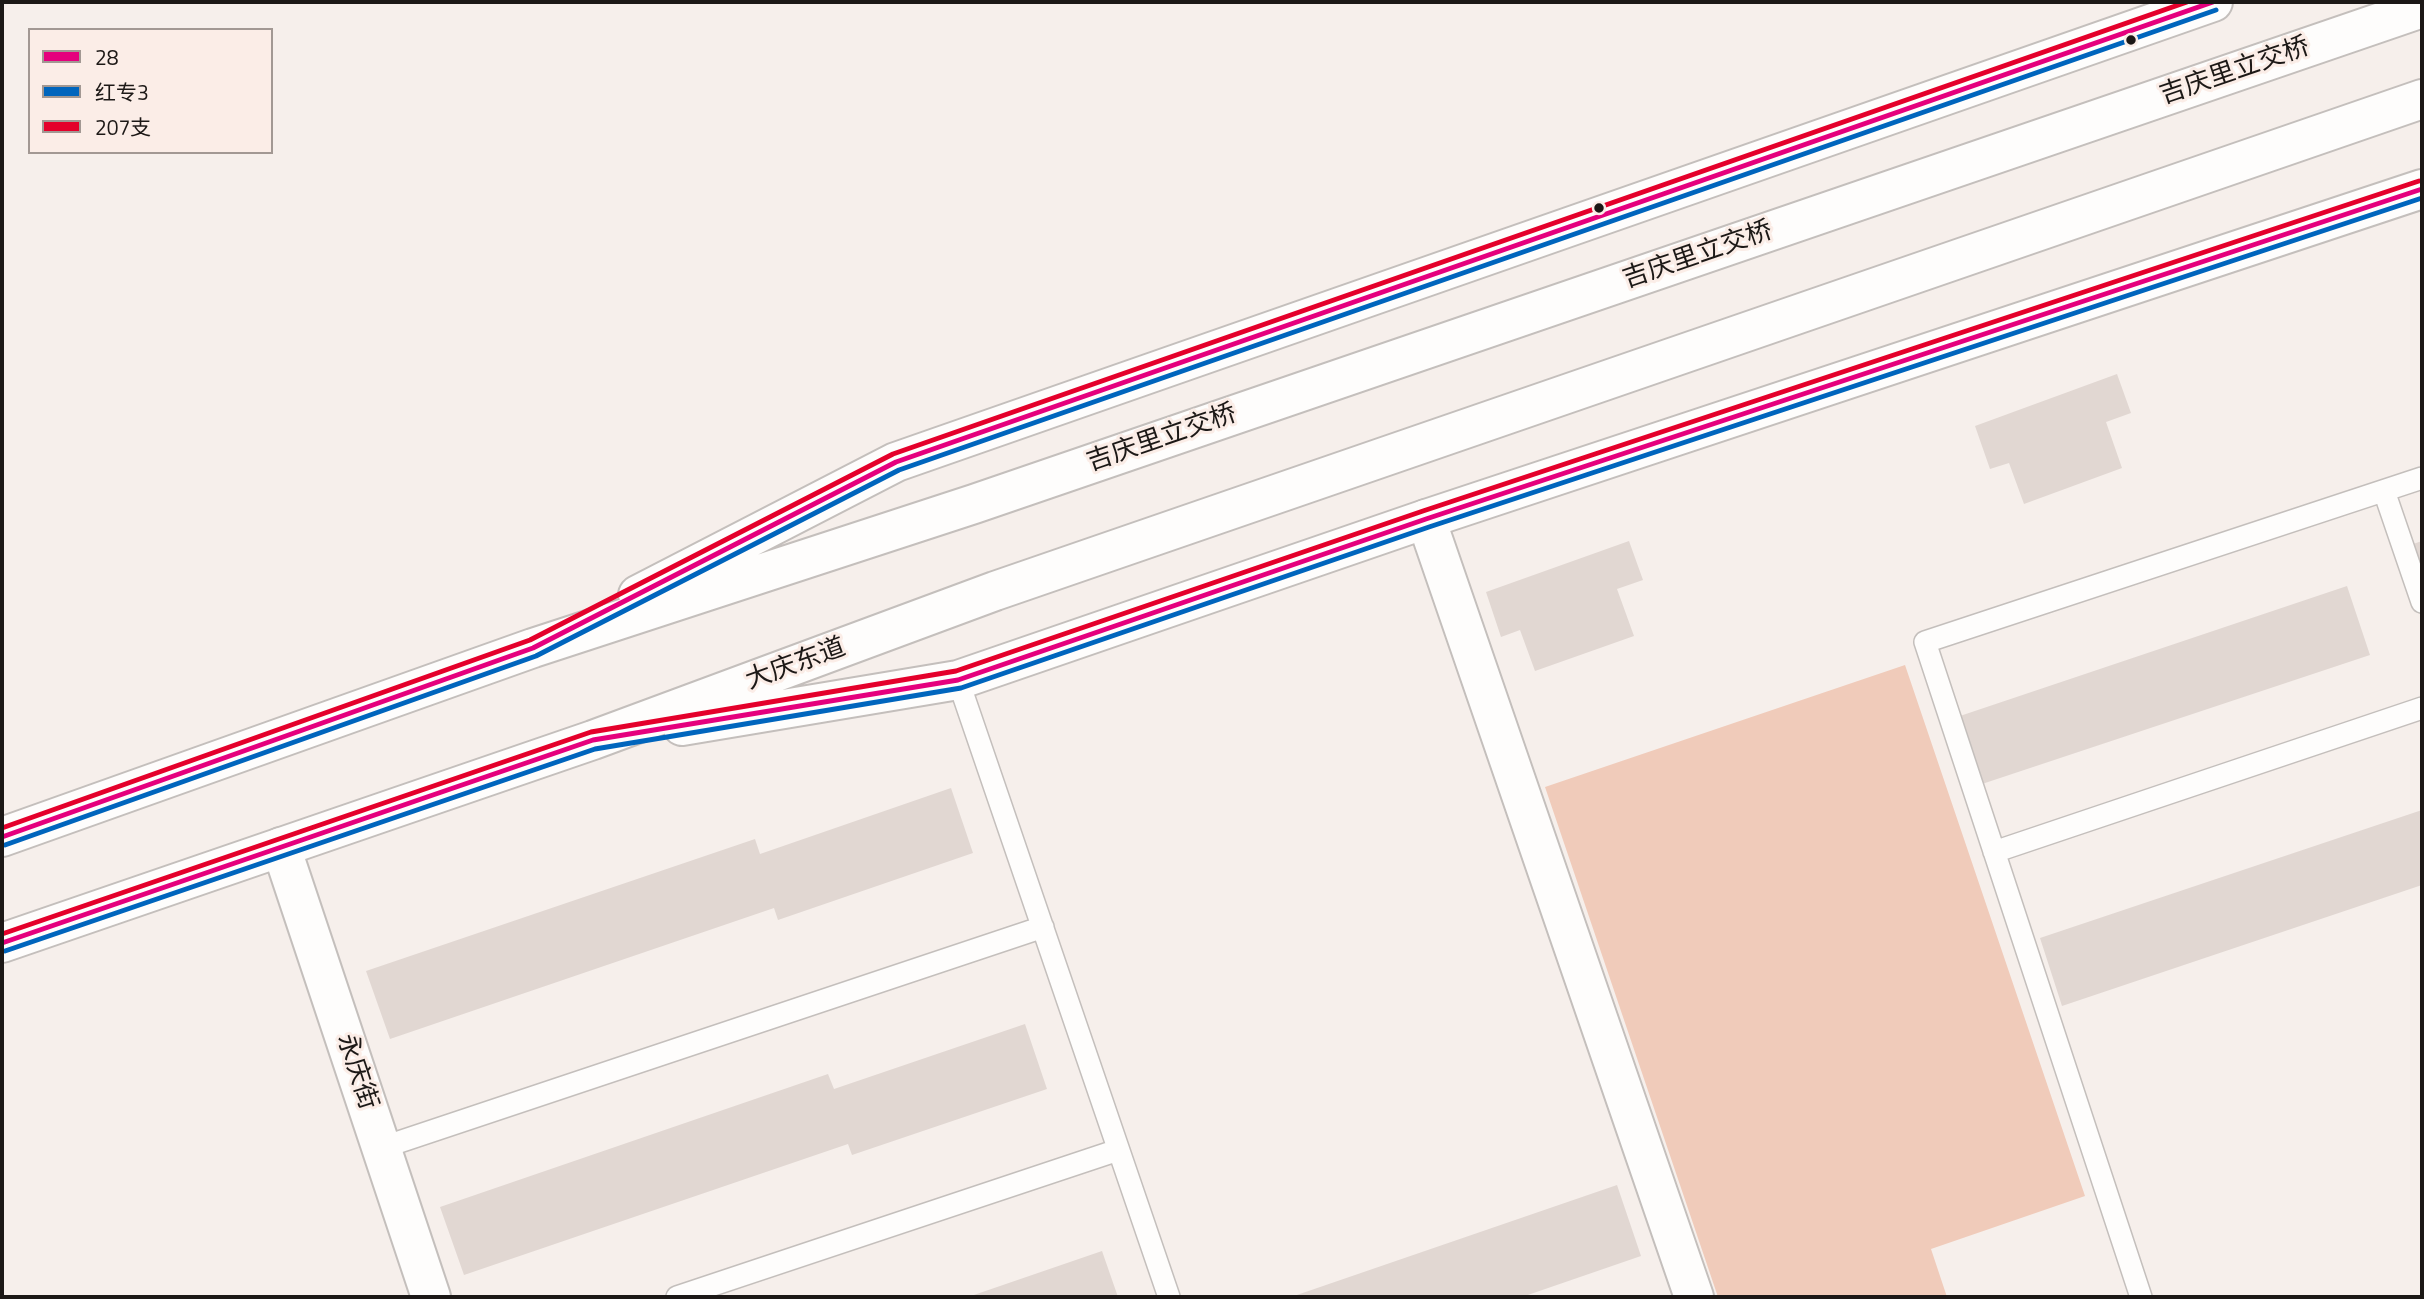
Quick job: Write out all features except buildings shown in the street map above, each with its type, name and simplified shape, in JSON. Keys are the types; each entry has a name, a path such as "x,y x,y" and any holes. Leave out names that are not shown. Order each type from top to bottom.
{"main road":[{"path":"2,837 533,648 896,461 2213,2"},
{"name":"吉庆里立交桥","path":"533,648 974,504 2422,8"},
{"name":"大庆东道","path":"2,943 593,740 995,591 2422,99"},
{"path":"593,740 958,680 1426,519 2422,189"},
{"path":"1426,519 1694,1297"},
{"name":"永庆街","path":"281,847 431,1297"}],"lane":[{"path":"2141,1297 1925,642 2422,478"},
{"path":"2384,491 2422,602"},
{"path":"958,680 1169,1297"},
{"path":"1994,852 2422,708"},
{"path":"381,1148 1043,927"},
{"path":"677,1297 1118,1150"}],"shaded area":[{"path":"1905,665 2085,1196 1931,1249 1947,1297 1718,1297 1545,787"}],"transit line":[{"name":"207支","path":"2,828 530,640 893,454 2187,2"},
{"name":"28","path":"2,837 533,648 896,462 2213,2"},
{"name":"红专3","path":"5,845 536,656 899,470 2216,10"},
{"name":"207支","path":"2,934 591,732 956,671 1423,511 2419,181"},
{"name":"28","path":"2,943 593,740 958,680 1426,519 2422,189"},
{"name":"红专3","path":"5,951 595,749 961,688 1429,527 2422,198"}]}
